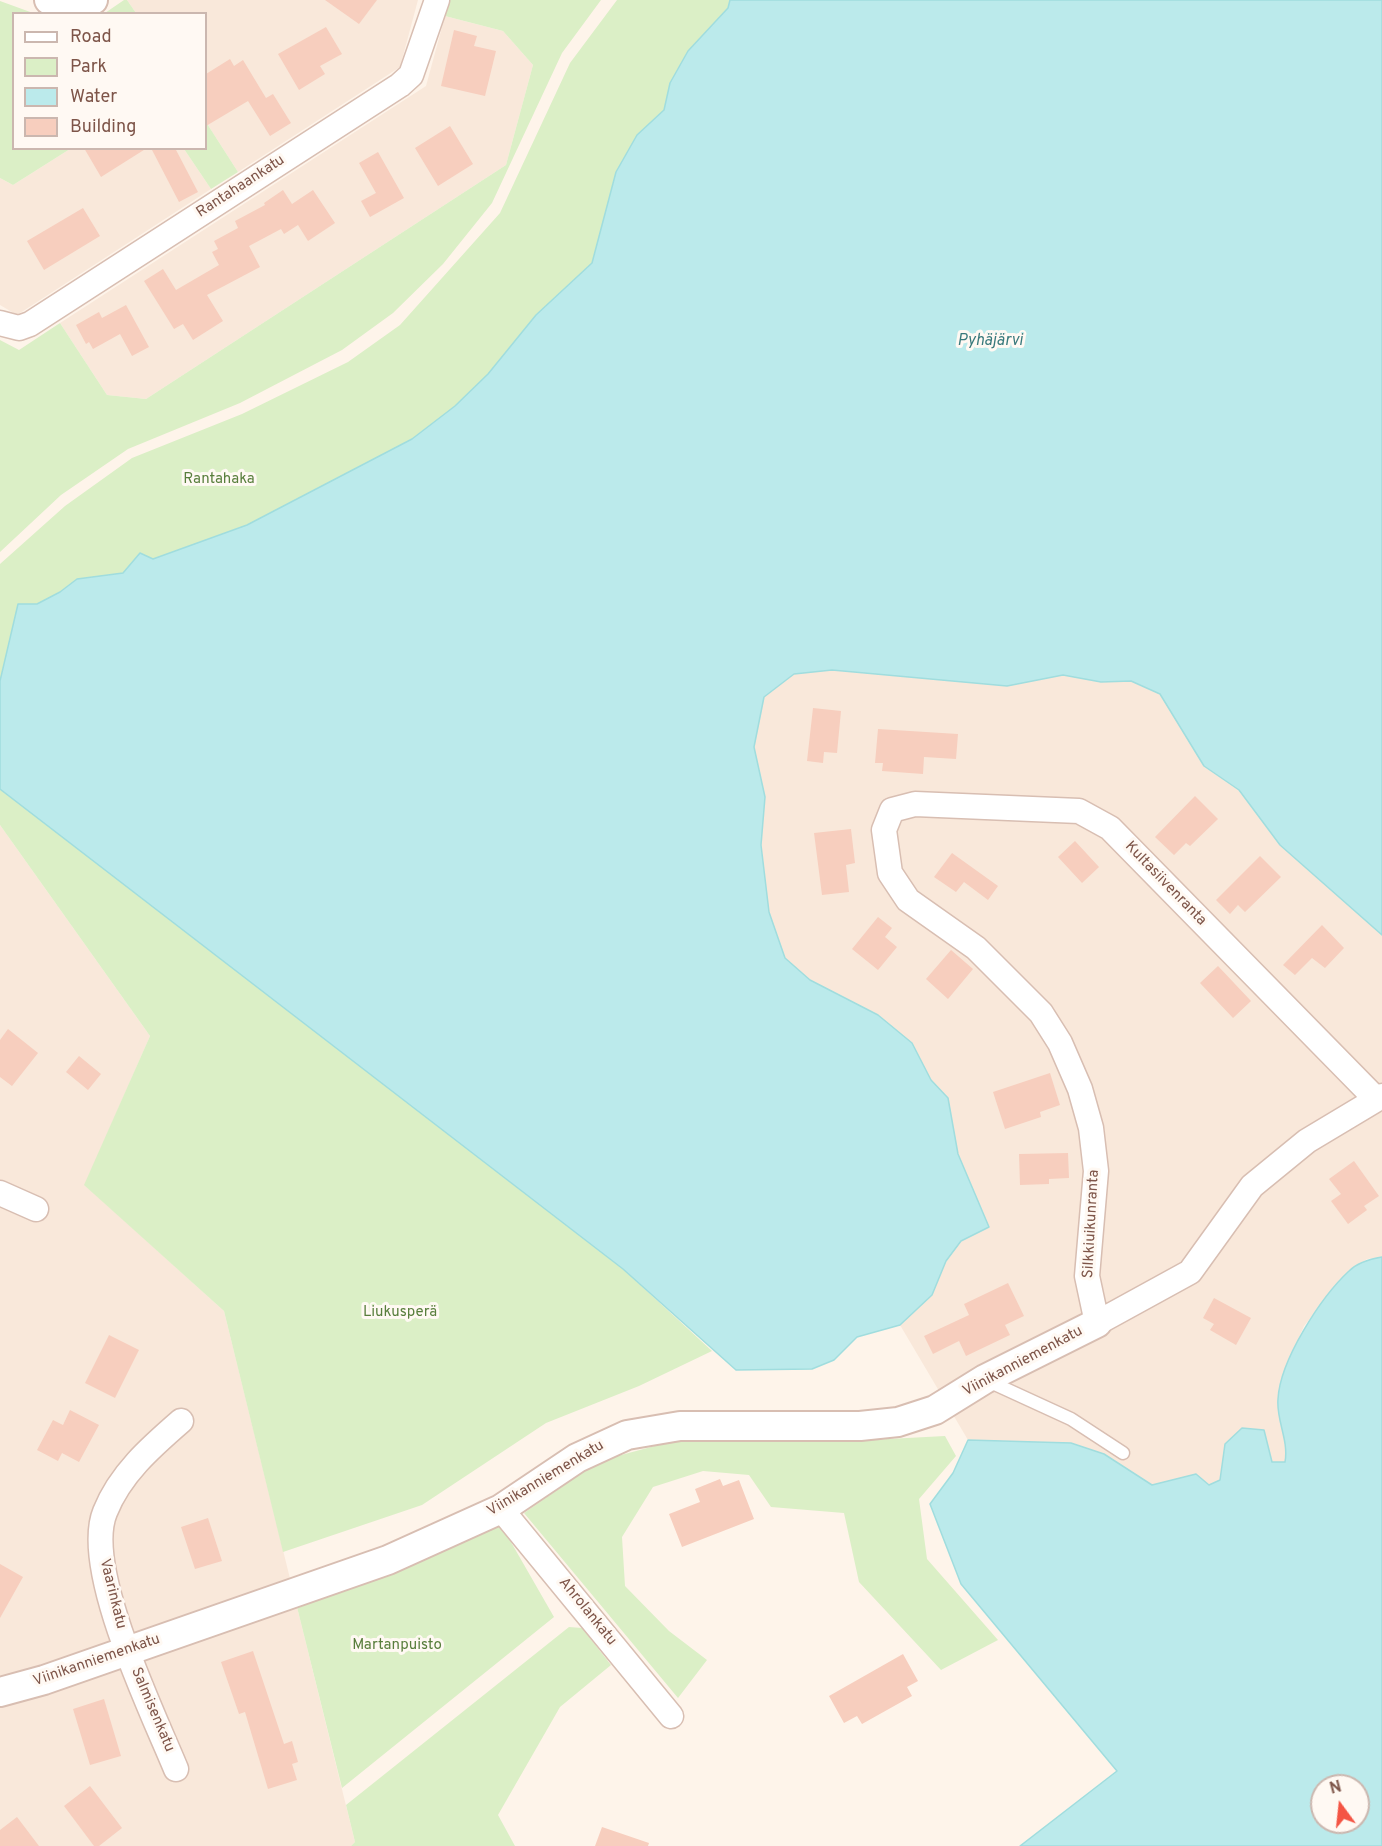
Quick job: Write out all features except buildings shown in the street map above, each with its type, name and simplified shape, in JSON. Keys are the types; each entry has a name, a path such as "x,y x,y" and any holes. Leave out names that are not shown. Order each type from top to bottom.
{"street":[{"path":"49,0 62,5 74,6 93,0"},
{"name":"Rantahaankatu","path":"0,323 19,328 30,324 400,85 411,75 437,0"},
{"name":"Kultasiivenranta","path":"892,810 915,804 1079,811 1110,828 1379,1097"},
{"name":"Silkkiuikunranta","path":"892,810 884,830 890,873 908,900 976,948 1041,1013 1060,1043 1080,1089 1091,1128 1096,1171 1087,1276 1097,1323"},
{"path":"1097,1323 1190,1272 1252,1186 1307,1141 1379,1097"},
{"path":"0,1193 36,1209"},
{"name":"Viinikanniemenkatu","path":"0,1692 127,1651 388,1560 501,1509 549,1474 602,1444 648,1429 680,1426 883,1424 919,1416 935,1410 985,1379 1097,1323"},
{"name":"Vaarinkatu","path":"127,1651 104,1569 101,1541 105,1513 123,1480 144,1453 181,1421"},
{"name":"Ahrolankatu","path":"501,1509 671,1716"},
{"name":"Salmisenkatu","path":"127,1651 176,1768"}],"lane":[{"path":"985,1379 1071,1419 1122,1453"}],"shaded area":[{"path":"127,0 418,0 400,67 238,172 207,124 207,12 135,12"},
{"path":"445,16 503,31 533,65 506,165 146,399 107,395 60,323 426,86"},
{"path":"68,150 185,150 211,189 17,315 0,305 0,178 13,185"},
{"path":"832,670 1007,686 1063,675 1101,682 1131,681 1160,694 1204,766 1239,790 1280,845 1382,935 1382,1257 1367,1259 1349,1271 1304,1326 1285,1370 1278,1399 1287,1447 1285,1462 1272,1462 1225,1444 1220,1480 1209,1485 1196,1474 1152,1485 1104,1454 1071,1443 968,1440 900,1325 932,1295 946,1261 961,1241 989,1227 958,1154 948,1098 931,1080 912,1043 878,1015 810,980 785,958 769,912 761,845 765,797 754,747 763,697 794,674"},
{"path":"0,825 150,1036 85,1185 224,1311 355,1842 351,1846 0,1846"}],"green space":[{"path":"127,0 135,12 106,12"},
{"name":"Rantahaka","path":"449,0 601,0 562,53 492,203 443,264 393,313 342,350 240,403 128,449 61,495 0,552 0,340 19,350 60,323 107,395 146,399 506,165 533,65 503,31 445,16"},
{"name":"Rantahaka","path":"617,0 730,0 729,8 688,51 670,83 664,110 637,135 616,172 592,263 536,315 488,374 455,406 412,439 247,525 153,559 140,553 123,573 77,579 60,592 37,604 18,605 0,681 0,564 65,506 132,458 242,414 348,362 400,325 500,213 570,63"},
{"path":"0,1 30,12 12,12 12,150 68,150 13,185 0,178"},
{"path":"207,124 238,172 211,189 185,150 207,150"},
{"name":"Liukusperä","path":"0,789 623,1269 712,1351 639,1386 546,1423 422,1505 283,1552 224,1311 84,1185 150,1036 0,825"},
{"path":"945,1436 956,1456 919,1499 927,1559 998,1640 941,1670 859,1582 844,1513 771,1507 749,1475 703,1471 653,1487 622,1537 625,1586 669,1631 707,1660 678,1698 524,1513 599,1461 688,1437 869,1440"},
{"name":"Martanpuisto","path":"500,1523 554,1617 342,1788 297,1607 308,1600"},
{"path":"569,1627 582,1628 611,1665 560,1707 498,1815 515,1846 351,1846 355,1842 346,1805"}],"water":[{"name":"Pyhäjärvi","path":"730,0 1382,0 1382,935 1280,845 1239,790 1204,766 1160,694 1131,681 1101,682 1063,675 1007,686 832,670 794,674 764,697 754,747 765,797 761,845 769,912 785,958 810,980 878,1015 912,1043 931,1080 948,1098 958,1154 989,1227 961,1241 946,1261 932,1295 900,1325 857,1337 834,1360 812,1369 736,1370 623,1269 0,789 0,681 18,604 37,604 60,592 77,579 123,573 140,553 153,559 247,525 412,439 455,406 488,374 536,315 592,263 616,172 637,135 664,110 670,83 688,51 728,8"},
{"path":"1382,1257 1382,1846 1020,1846 1117,1771 961,1584 930,1504 953,1473 968,1440 1071,1443 1104,1454 1152,1485 1196,1474 1209,1485 1220,1480 1225,1444 1242,1428 1264,1430 1272,1462 1285,1462 1286,1454 1278,1399 1280,1383 1286,1366 1304,1330 1326,1296 1349,1271 1364,1261"}]}
